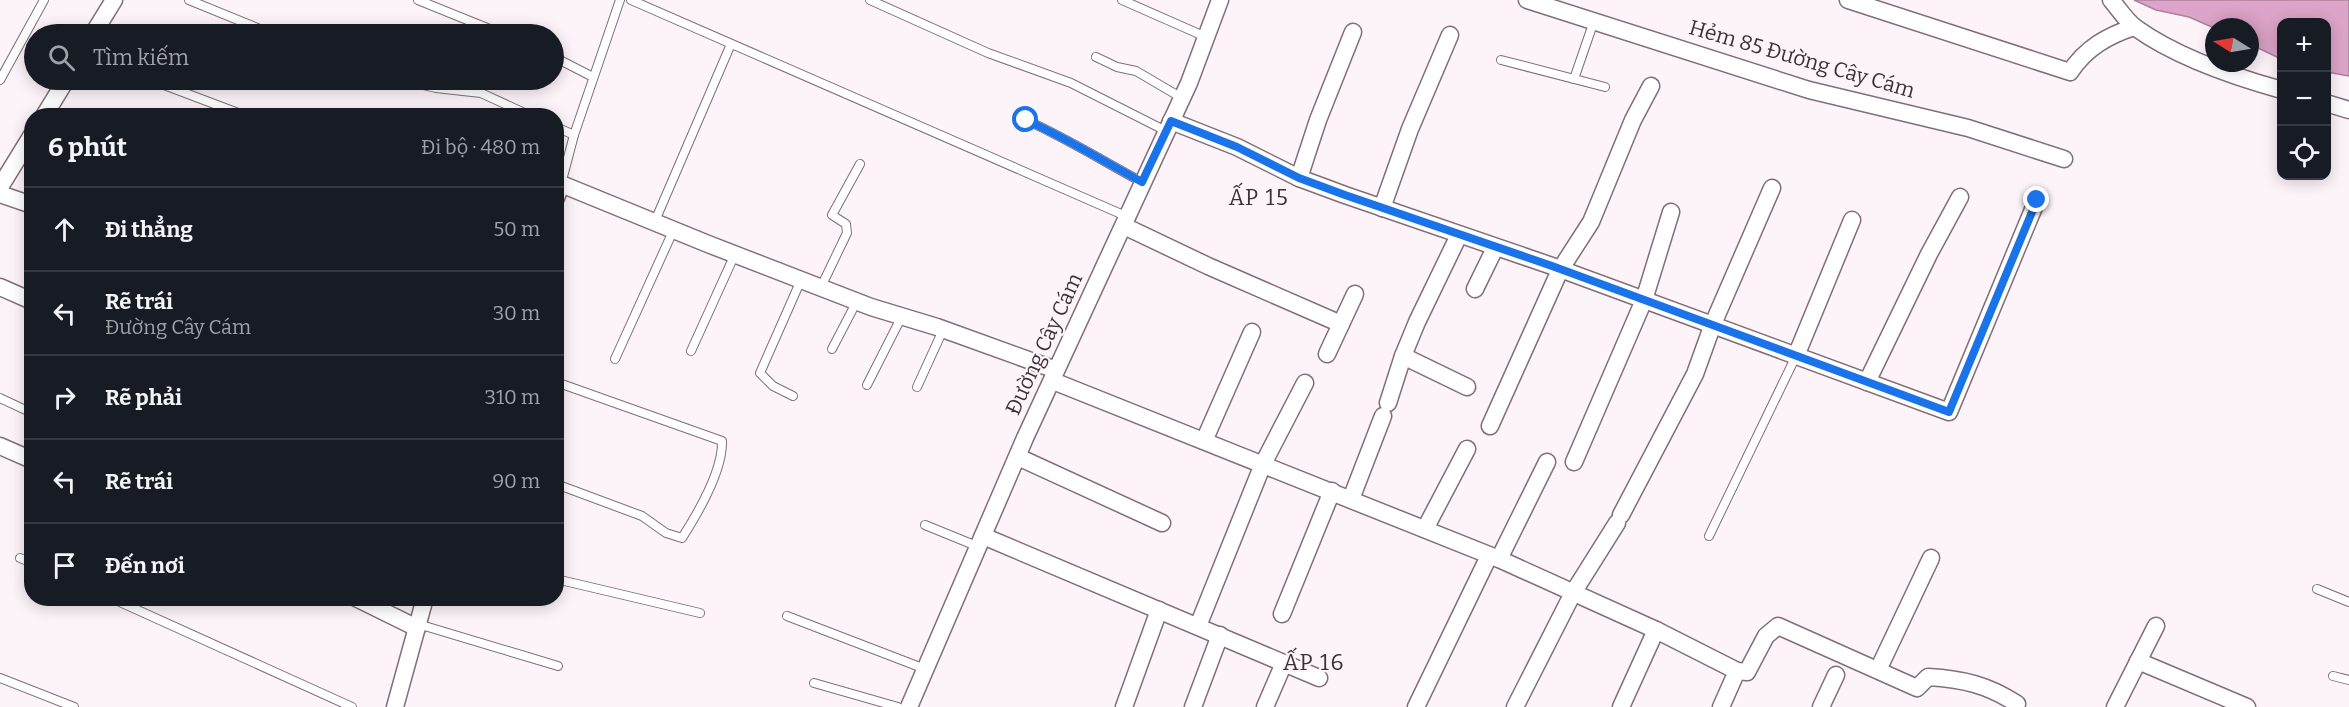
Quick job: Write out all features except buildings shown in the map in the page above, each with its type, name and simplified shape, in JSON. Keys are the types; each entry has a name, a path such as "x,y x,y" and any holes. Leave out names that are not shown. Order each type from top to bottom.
{"street":[{"path":"99,24 114,0"},
{"name":"Đường Cây Cám","path":"909,707 1025,438 1182,98 1220,0"},
{"name":"Hẻm 85 Đường Cây Cám","path":"1527,0 1809,90 1977,131 2064,159"},
{"path":"1848,0 2070,72 2079,59 2110,35 2134,27"},
{"path":"2111,0 2134,27 2167,47 2244,79 2277,89"},
{"path":"1299,178 1318,120 1353,32"},
{"path":"1382,208 1410,129 1450,34"},
{"path":"1490,426 1560,270 1591,222 1634,120 1651,86"},
{"path":"54,108 62,90"},
{"path":"2331,105 2349,110"},
{"path":"1169,126 1237,147 1299,178 1713,324 1949,412 2037,200"},
{"path":"0,187 24,148"},
{"path":"1515,707 1573,593 1619,519 1695,374 1713,324 1772,188"},
{"path":"564,193 655,221 821,288 943,330 1204,441 1494,557 1656,630 1737,670 1747,672 1766,636 1778,626 1917,688 1928,676 1956,678 1995,689 2017,704"},
{"path":"0,194 24,202"},
{"path":"1867,382 1924,264 1960,197"},
{"path":"1574,462 1644,300 1671,212"},
{"path":"1796,356 1852,220"},
{"path":"1126,221 1208,266 1341,324"},
{"path":"1351,499 1403,357 1459,235"},
{"path":"1475,289 1495,248"},
{"path":"0,287 24,298"},
{"path":"1327,354 1355,294"},
{"path":"1204,441 1252,332"},
{"path":"1403,357 1467,387"},
{"path":"1198,626 1263,464 1305,383"},
{"path":"0,446 24,456"},
{"path":"1425,529 1467,449"},
{"path":"1018,457 1162,523"},
{"path":"1416,707 1494,557 1547,462"},
{"path":"1282,614 1332,491"},
{"path":"981,542 1159,610 1319,678"},
{"path":"1878,670 1930,558"},
{"path":"374,606 418,626"},
{"path":"395,707 423,606"},
{"path":"1124,707 1159,610"},
{"path":"2115,707 2156,626"},
{"path":"1621,707 1656,630"},
{"path":"1193,707 1220,635"},
{"path":"2138,661 2247,707"},
{"path":"1265,707 1284,663"},
{"path":"1720,707 1737,670"},
{"path":"1821,707 1836,675"}],"lane":[{"path":"31,24 44,0"},
{"path":"189,0 248,24"},
{"path":"418,0 477,24"},
{"path":"564,172 593,76 620,0"},
{"path":"632,0 1126,221"},
{"path":"870,0 988,53 1071,83 1169,126"},
{"path":"1122,0 1206,37"},
{"path":"1574,79 1594,21"},
{"path":"0,80 24,36"},
{"path":"655,221 731,44"},
{"path":"1096,57 1117,67 1136,71 1182,98"},
{"path":"1501,60 1605,87"},
{"path":"564,62 593,76"},
{"path":"177,90 225,108"},
{"path":"454,90 481,93 514,108"},
{"path":"1026,120 1060,135 1142,182"},
{"path":"564,131 574,135"},
{"path":"821,288 848,232 846,224 832,215 860,164"},
{"path":"615,359 674,229"},
{"path":"691,351 735,254"},
{"path":"793,396 772,386 760,373 801,280"},
{"path":"832,349 857,301"},
{"path":"867,385 902,316"},
{"path":"917,387 943,330"},
{"path":"1709,536 1796,356"},
{"path":"564,385 722,441 723,455 696,517 682,538 666,533 642,516 564,487"},
{"path":"0,398 24,409"},
{"path":"925,525 981,542"},
{"path":"20,558 24,560"},
{"path":"564,581 700,613"},
{"path":"2318,589 2349,602"},
{"path":"129,606 352,707"},
{"path":"787,616 925,669"},
{"path":"418,626 558,666"},
{"path":"2333,676 2349,680"},
{"path":"0,678 74,707"},
{"path":"814,683 898,707"}],"shaded area":[{"path":"2134,0 2349,0 2349,76 2331,73 2331,18 2277,18 2277,57 2259,48 2259,18 2205,18 2205,24 2189,17 2156,10"}],"district":[{"name":"ẤP 15","path":"1259,197"},
{"name":"ẤP 16","path":"1314,662"}],"route":[{"path":"1026,120 1060,135 1142,182 1171,121 1237,147 1299,178 1552,266 1949,412 2037,200"}]}
